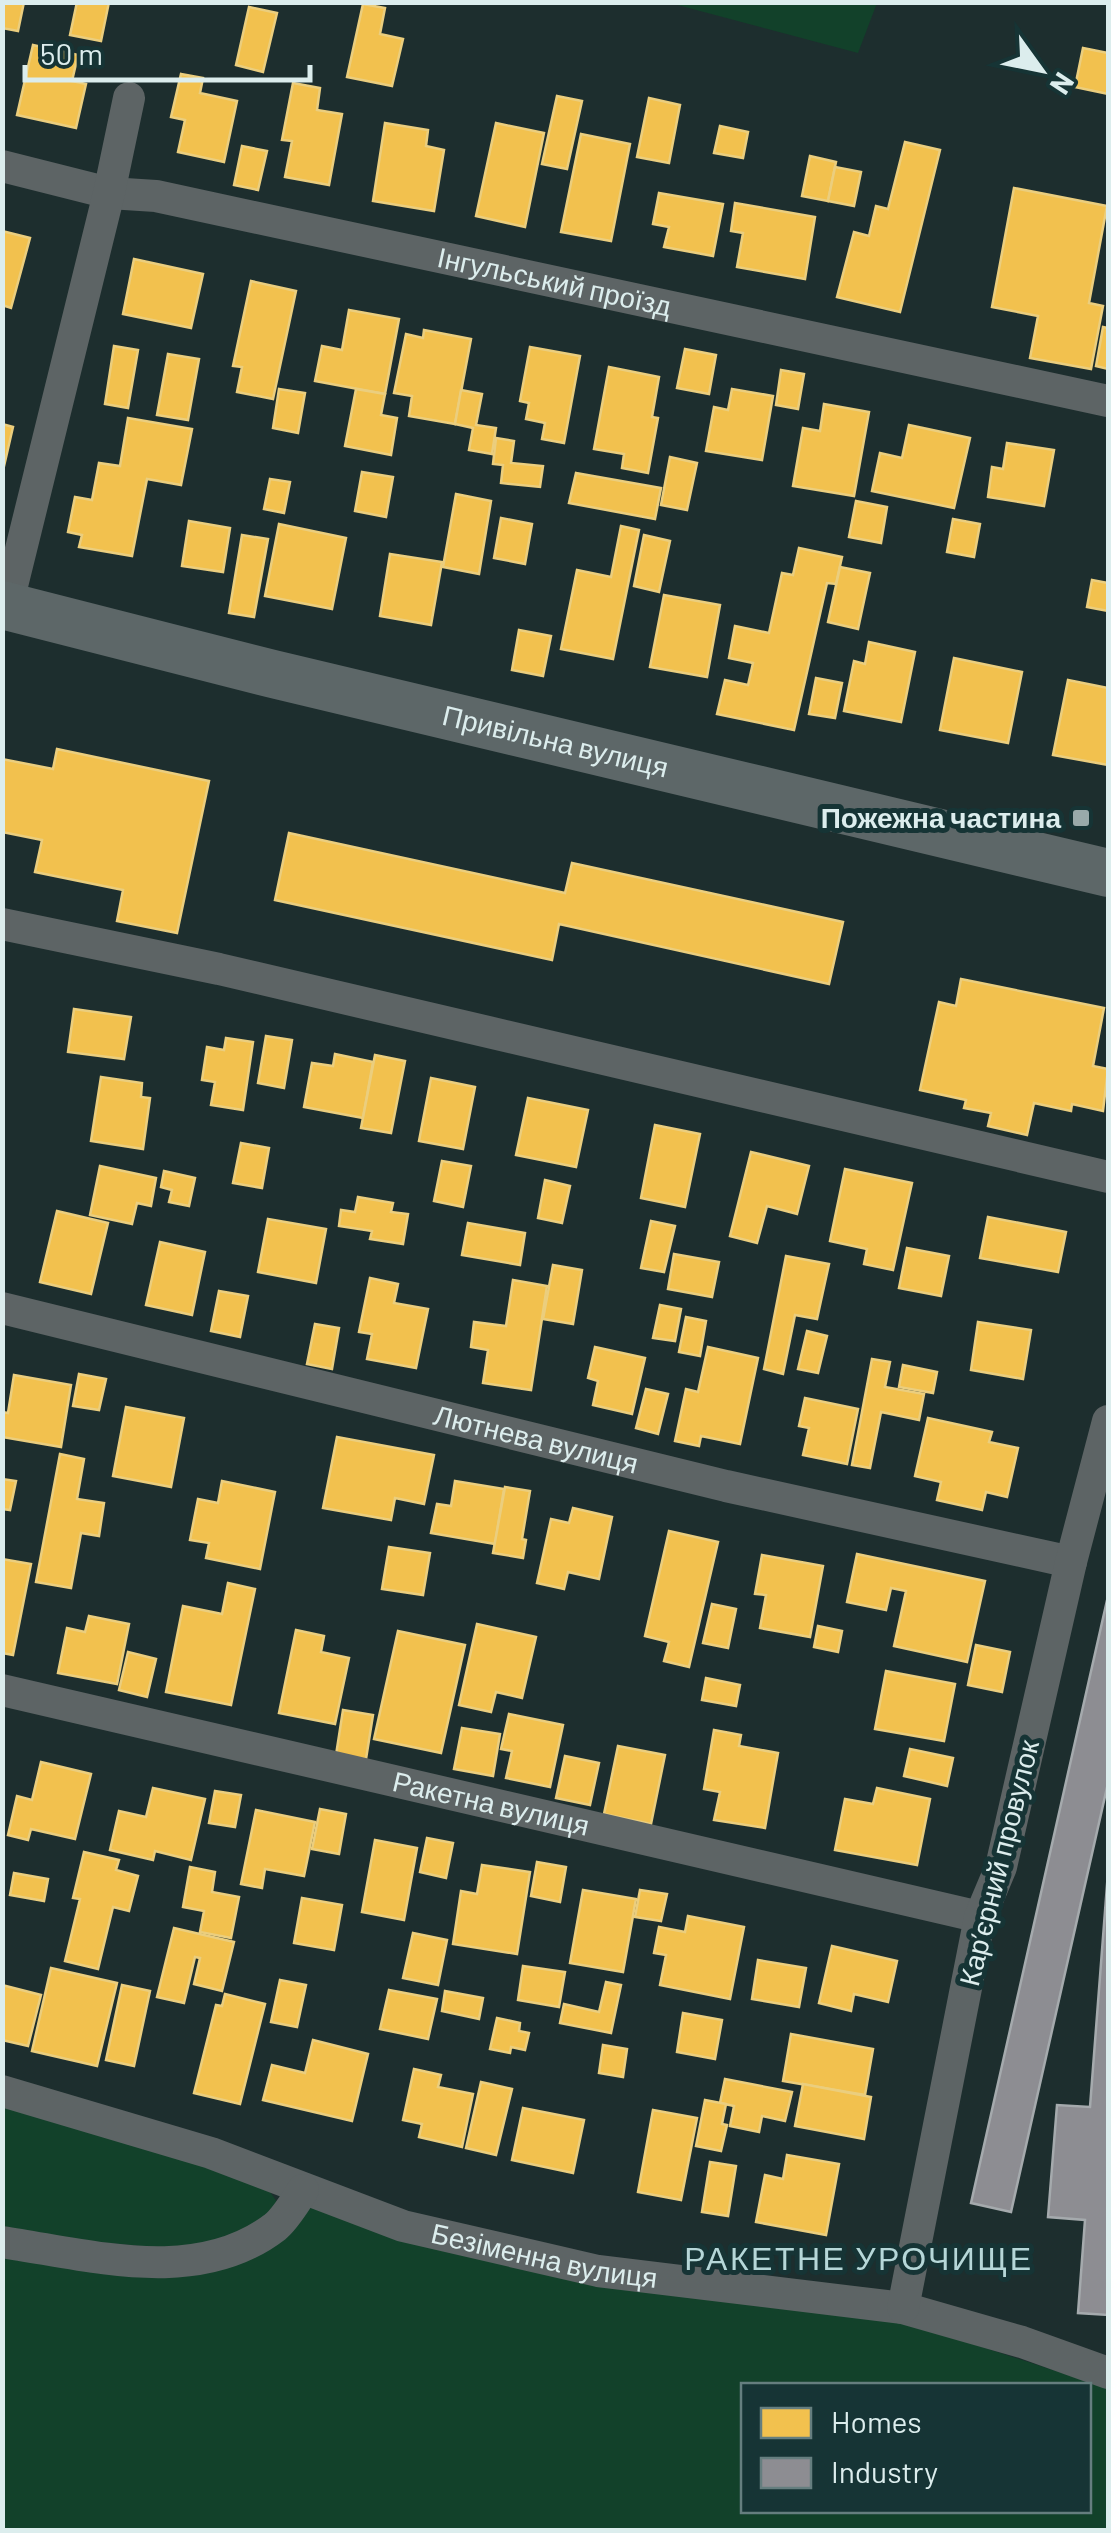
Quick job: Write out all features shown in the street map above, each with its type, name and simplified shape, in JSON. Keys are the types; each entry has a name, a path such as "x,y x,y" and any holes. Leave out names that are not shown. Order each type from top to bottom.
{"street":[{"path":"5,605 109,193 129,98"},
{"name":"Інгульський проїзд","path":"2,166 109,193 176,200 1108,401"},
{"name":"Привільна вулиця","path":"5,605 273,674 1108,873"},
{"path":"2,924 219,969 1108,1177"},
{"name":"Лютнева вулиця","path":"2,1308 708,1481 1071,1562"},
{"name":"Карʼєрний провулок","path":"903,2308 980,1917 1001,1868 1071,1562 1108,1421"},
{"name":"Ракетна вулиця","path":"2,1690 980,1917"},
{"name":"Безіменна вулиця","path":"2,2090 212,2153 403,2226 598,2271 903,2308 1022,2342 1108,2373"},
{"path":"2,2242 120,2259 178,2262 216,2258 278,2224 303,2190"}],"green space":[{"path":"670,3 877,3 858,53"},
{"path":"2,2103 264,2183 277,2202 272,2218 215,2253 3,2233"},
{"path":"309,2204 902,2321 1108,2388 1108,2530 3,2530 3,2252 177,2268"}],"building: Homes":[{"path":"2,2 24,2 18,31 2,28"},
{"path":"77,2 109,2 101,41 70,35"},
{"path":"363,4 385,8 380,34 403,39 392,86 347,77"},
{"path":"249,7 277,13 263,72 236,65"},
{"path":"33,45 78,55 72,81 86,84 76,128 17,115"},
{"path":"1083,48 1108,53 1108,94 1075,87"},
{"path":"181,74 203,78 200,93 237,101 224,162 178,152 185,120 171,117"},
{"path":"293,83 320,88 317,110 342,114 329,185 285,177 292,141 282,140"},
{"path":"557,96 582,101 567,169 542,164"},
{"path":"649,98 680,105 669,163 637,157"},
{"path":"385,123 428,130 426,146 444,150 434,211 373,201"},
{"path":"496,123 544,133 525,227 476,216"},
{"path":"720,126 748,132 743,158 714,153"},
{"path":"581,134 630,144 611,241 561,232"},
{"path":"905,142 940,150 900,312 837,297 854,232 869,236 876,206 888,209"},
{"path":"242,146 267,151 258,190 234,185"},
{"path":"810,156 836,162 828,201 802,196"},
{"path":"835,167 861,172 854,206 828,201"},
{"path":"1014,188 1107,206 1089,303 1103,306 1091,369 1030,358 1038,316 992,307"},
{"path":"659,193 723,204 713,256 664,247 669,227 653,224"},
{"path":"735,203 815,217 805,279 737,267 743,233 731,231"},
{"path":"2,231 30,238 11,308 2,305"},
{"path":"134,259 203,274 191,328 123,314"},
{"path":"251,281 296,291 273,399 237,392 242,367 233,366"},
{"path":"349,310 399,319 385,394 315,381 322,346 342,350"},
{"path":"1103,327 1108,328 1108,369 1096,366"},
{"path":"424,330 471,339 455,424 409,416 412,396 394,393 406,334 423,338"},
{"path":"114,346 138,350 128,408 105,404"},
{"path":"530,347 580,356 564,443 542,439 545,423 526,419 529,403 520,401"},
{"path":"685,349 716,355 709,394 677,388"},
{"path":"168,354 199,359 188,420 157,415"},
{"path":"609,367 659,377 652,417 658,418 648,473 622,468 624,454 594,449"},
{"path":"781,370 804,374 798,409 776,405"},
{"path":"279,389 305,393 298,433 273,428"},
{"path":"356,389 385,394 381,415 397,418 391,455 345,446"},
{"path":"732,389 773,396 762,460 706,451 714,407 728,410"},
{"path":"461,390 482,394 476,425 496,428 492,454 469,450 473,428 455,424"},
{"path":"824,404 869,412 854,496 793,486 803,428 820,431"},
{"path":"128,418 192,429 181,485 147,479 132,556 79,547 82,535 68,532 75,497 92,500 99,463 120,466"},
{"path":"2,424 13,427 2,475"},
{"path":"909,425 970,438 954,508 872,491 880,453 902,458"},
{"path":"496,438 514,441 511,463 543,466 540,487 501,483 503,465 493,464"},
{"path":"1007,443 1054,450 1044,506 988,497 992,467 1003,469"},
{"path":"670,457 697,463 687,510 661,505"},
{"path":"362,472 393,477 386,517 355,511"},
{"path":"576,473 661,488 655,519 569,503"},
{"path":"270,479 290,482 284,513 264,509"},
{"path":"456,494 491,501 479,574 443,567"},
{"path":"856,501 887,507 881,543 849,537"},
{"path":"501,518 532,524 525,564 494,558"},
{"path":"953,519 980,524 974,557 947,552"},
{"path":"189,521 230,528 223,572 182,566"},
{"path":"279,524 346,538 332,609 265,596"},
{"path":"621,526 639,530 613,659 561,649 577,570 611,577"},
{"path":"242,535 268,539 254,617 229,613"},
{"path":"644,535 670,541 659,592 634,586"},
{"path":"799,548 842,557 836,584 827,583 794,730 717,714 725,680 748,685 753,663 729,658 735,626 769,633 782,573 793,575"},
{"path":"390,554 442,562 431,625 380,616"},
{"path":"840,567 870,573 858,629 828,622"},
{"path":"1092,580 1108,583 1108,611 1087,607"},
{"path":"664,595 720,605 707,677 650,667"},
{"path":"519,630 551,636 543,676 512,670"},
{"path":"869,642 915,652 901,722 844,711 854,661 865,664"},
{"path":"954,658 1022,672 1008,743 940,730"},
{"path":"816,678 842,683 835,718 809,714"},
{"path":"1068,680 1108,688 1108,765 1053,755"},
{"path":"57,749 209,781 177,933 117,921 123,890 35,872 42,840 2,832 2,759 53,769"},
{"path":"289,833 565,893 572,863 843,922 829,984 559,924 552,960 275,900"},
{"path":"961,979 1104,1008 1093,1066 1108,1069 1103,1111 1072,1104 1071,1111 1034,1103 1027,1135 988,1126 991,1113 964,1108 966,1100 920,1090 939,1002 956,1006"},
{"path":"74,1009 131,1017 124,1059 68,1052"},
{"path":"266,1036 292,1040 284,1088 258,1083"},
{"path":"226,1038 253,1042 243,1110 211,1105 215,1082 202,1080 207,1047 224,1050"},
{"path":"335,1054 373,1062 363,1118 304,1107 312,1063 333,1066"},
{"path":"375,1055 405,1061 391,1133 361,1128"},
{"path":"101,1077 142,1083 141,1097 150,1098 143,1149 91,1141"},
{"path":"431,1078 475,1087 463,1149 419,1141"},
{"path":"528,1098 588,1110 576,1167 516,1155"},
{"path":"655,1125 700,1134 685,1207 641,1198"},
{"path":"241,1143 269,1148 262,1188 233,1183"},
{"path":"751,1152 809,1166 797,1214 767,1206 757,1243 730,1236"},
{"path":"442,1161 471,1166 463,1207 434,1201"},
{"path":"100,1166 156,1178 151,1206 137,1203 132,1224 90,1215"},
{"path":"845,1169 912,1183 893,1270 864,1264 867,1249 830,1241"},
{"path":"164,1171 195,1178 189,1206 169,1202 172,1190 161,1187"},
{"path":"545,1180 570,1186 562,1223 538,1218"},
{"path":"358,1197 393,1203 391,1212 408,1214 403,1244 370,1239 372,1231 339,1226 341,1210 355,1212"},
{"path":"57,1211 108,1223 91,1294 40,1282"},
{"path":"988,1217 1066,1232 1058,1272 980,1258"},
{"path":"268,1219 326,1229 316,1283 258,1272"},
{"path":"651,1221 675,1226 664,1272 641,1268"},
{"path":"468,1223 525,1233 520,1265 462,1255"},
{"path":"160,1242 205,1252 192,1315 146,1305"},
{"path":"907,1248 949,1256 941,1296 899,1288"},
{"path":"674,1254 719,1262 712,1297 668,1289"},
{"path":"786,1256 829,1264 817,1319 795,1315 783,1374 764,1369"},
{"path":"553,1265 582,1270 573,1324 543,1319"},
{"path":"370,1278 398,1284 394,1303 428,1309 416,1368 367,1359 372,1334 359,1332"},
{"path":"513,1280 547,1286 531,1390 483,1383 488,1350 471,1347 474,1322 506,1326"},
{"path":"219,1291 248,1296 240,1337 211,1331"},
{"path":"660,1305 681,1309 675,1341 653,1338"},
{"path":"686,1317 706,1321 700,1356 679,1352"},
{"path":"978,1322 1031,1330 1023,1379 971,1370"},
{"path":"315,1324 339,1328 332,1369 307,1364"},
{"path":"807,1331 827,1336 818,1373 798,1369"},
{"path":"595,1347 645,1358 632,1414 593,1405 598,1381 588,1378"},
{"path":"708,1347 758,1358 740,1444 701,1436 699,1446 675,1441 686,1389 698,1392"},
{"path":"872,1359 890,1362 885,1387 924,1394 919,1420 881,1412 870,1468 852,1465"},
{"path":"903,1365 937,1372 933,1393 899,1387"},
{"path":"79,1374 106,1379 99,1410 73,1406"},
{"path":"14,1375 71,1385 61,1447 2,1437 2,1412 8,1413"},
{"path":"646,1389 668,1394 658,1434 636,1428"},
{"path":"805,1398 858,1409 847,1464 803,1455 809,1428 799,1426"},
{"path":"126,1407 184,1418 171,1487 113,1476"},
{"path":"928,1418 992,1432 989,1442 1018,1448 1007,1497 986,1492 982,1510 937,1500 941,1482 915,1476"},
{"path":"337,1437 434,1455 424,1504 395,1498 391,1520 323,1508"},
{"path":"60,1454 84,1459 77,1499 104,1503 99,1536 81,1533 71,1588 36,1582"},
{"path":"2,1479 16,1481 10,1510 2,1509"},
{"path":"222,1481 275,1492 260,1569 206,1558 209,1543 190,1540 198,1499 218,1503"},
{"path":"455,1481 504,1489 495,1544 431,1533 437,1504 451,1506"},
{"path":"505,1487 530,1491 523,1558 493,1553"},
{"path":"573,1508 612,1517 599,1579 568,1572 564,1589 537,1583 551,1519 569,1523"},
{"path":"669,1531 718,1542 689,1667 664,1661 669,1642 645,1636"},
{"path":"389,1547 430,1553 423,1595 382,1589"},
{"path":"857,1554 985,1581 967,1662 894,1646 906,1591 891,1588 886,1610 847,1602"},
{"path":"762,1555 823,1566 810,1637 760,1628 766,1595 755,1594"},
{"path":"2,1559 31,1564 13,1655 2,1653"},
{"path":"228,1583 255,1589 231,1705 166,1692 183,1606 222,1614"},
{"path":"712,1604 736,1609 728,1648 703,1643"},
{"path":"89,1616 129,1624 117,1684 58,1673 67,1628 85,1632"},
{"path":"477,1624 536,1637 522,1698 496,1692 491,1712 459,1705"},
{"path":"818,1626 842,1631 838,1652 814,1647"},
{"path":"296,1630 324,1636 321,1652 349,1658 335,1724 279,1713"},
{"path":"398,1631 465,1645 441,1753 374,1739"},
{"path":"976,1645 1010,1652 1002,1692 968,1685"},
{"path":"128,1652 156,1659 147,1697 119,1690"},
{"path":"886,1671 955,1684 944,1741 875,1729"},
{"path":"706,1678 740,1685 736,1706 702,1700"},
{"path":"343,1710 373,1715 366,1759 336,1755"},
{"path":"509,1714 563,1725 550,1787 506,1778 512,1751 501,1749"},
{"path":"462,1728 500,1734 493,1776 454,1769"},
{"path":"714,1730 741,1735 739,1746 778,1753 765,1828 714,1820 720,1792 704,1789"},
{"path":"618,1746 665,1755 651,1824 604,1814"},
{"path":"910,1749 953,1758 947,1786 904,1776"},
{"path":"565,1756 599,1763 590,1805 556,1798"},
{"path":"41,1762 91,1774 75,1839 31,1829 28,1840 8,1835 17,1796 32,1800"},
{"path":"153,1788 205,1799 191,1860 155,1851 153,1860 110,1850 119,1811 146,1817"},
{"path":"877,1788 930,1799 917,1865 835,1850 845,1799 873,1804"},
{"path":"215,1791 241,1795 235,1827 209,1823"},
{"path":"320,1809 346,1814 339,1854 312,1849"},
{"path":"256,1810 315,1822 304,1876 265,1869 262,1888 241,1884"},
{"path":"427,1838 453,1843 446,1878 420,1872"},
{"path":"375,1840 417,1848 404,1920 362,1912"},
{"path":"84,1852 119,1860 116,1870 138,1876 129,1911 113,1907 98,1969 65,1961 80,1899 73,1898"},
{"path":"537,1862 566,1867 560,1902 531,1896"},
{"path":"482,1865 530,1872 517,1954 453,1944 461,1891 477,1894"},
{"path":"190,1867 215,1872 212,1892 239,1897 231,1938 200,1932 204,1911 183,1907"},
{"path":"14,1873 48,1879 44,1901 10,1895"},
{"path":"583,1890 636,1899 623,1972 570,1963"},
{"path":"640,1890 667,1894 661,1921 635,1917"},
{"path":"302,1898 342,1905 334,1950 294,1943"},
{"path":"688,1916 744,1927 730,1999 660,1985 666,1955 654,1953 659,1927 685,1932"},
{"path":"174,1928 234,1942 222,1991 194,1984 200,1958 195,1957 184,2003 157,1997"},
{"path":"413,1933 447,1940 438,1985 403,1978"},
{"path":"832,1946 897,1961 888,2002 854,1994 851,2011 819,2003"},
{"path":"758,1960 806,1968 799,2007 752,1999"},
{"path":"523,1966 565,1972 559,2007 518,2000"},
{"path":"51,1968 117,1983 97,2066 32,2051"},
{"path":"280,1980 306,1985 297,2027 271,2022"},
{"path":"606,1982 621,1985 611,2033 560,2023 564,2004 599,2012"},
{"path":"2,1985 41,1995 28,2046 2,2040"},
{"path":"122,1985 150,1991 134,2066 106,2060"},
{"path":"389,1990 437,1999 428,2039 380,2029"},
{"path":"445,1991 483,1998 479,2019 442,2011"},
{"path":"225,1994 265,2004 240,2104 194,2093 216,2005 222,2006"},
{"path":"683,2013 722,2020 715,2059 677,2052"},
{"path":"497,2018 520,2023 519,2031 529,2033 525,2050 511,2047 510,2053 490,2049"},
{"path":"791,2034 873,2049 865,2095 783,2081"},
{"path":"313,2040 368,2054 352,2121 263,2100 272,2065 305,2073"},
{"path":"603,2045 627,2049 623,2077 599,2073"},
{"path":"414,2069 441,2075 438,2087 473,2094 462,2147 419,2137 422,2124 403,2120"},
{"path":"725,2079 792,2092 785,2121 762,2116 759,2132 730,2126 734,2106 720,2103"},
{"path":"481,2082 512,2089 496,2155 466,2148"},
{"path":"803,2084 871,2097 864,2139 795,2126"},
{"path":"705,2100 726,2104 722,2124 727,2125 721,2151 696,2146"},
{"path":"523,2108 584,2120 573,2173 512,2160"},
{"path":"653,2110 697,2118 681,2200 638,2192"},
{"path":"787,2155 839,2164 826,2235 756,2222 765,2175 783,2179"},
{"path":"710,2162 736,2166 728,2216 702,2212"}],"building: Industry":[{"path":"1108,1596 1108,1783 1011,2212 971,2203"},
{"path":"1108,1872 1108,2315 1078,2313 1085,2220 1048,2217 1057,2105 1090,2107"}],"place":[{"name":"Пожежна частина","path":"1081,818"}],"district":[{"name":"РАКЕТНЕ УРОЧИЩЕ","path":"859,2259"}]}
